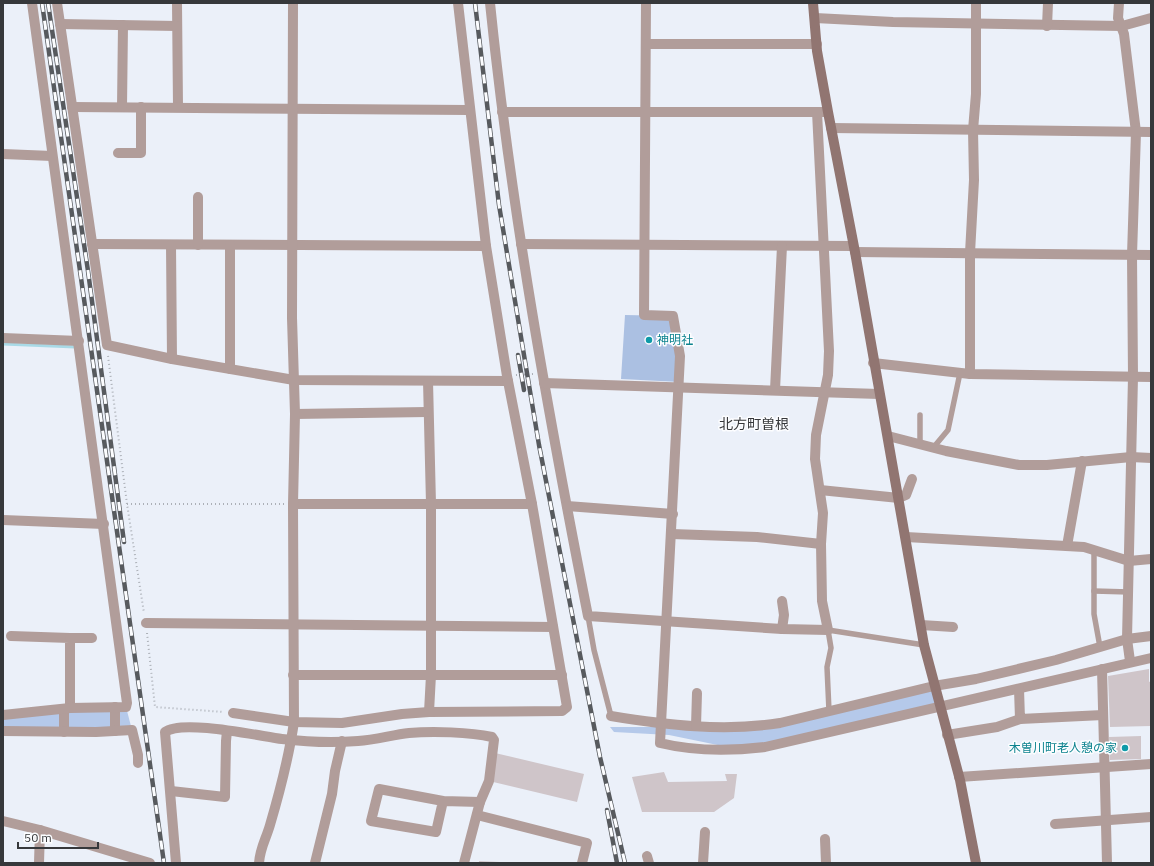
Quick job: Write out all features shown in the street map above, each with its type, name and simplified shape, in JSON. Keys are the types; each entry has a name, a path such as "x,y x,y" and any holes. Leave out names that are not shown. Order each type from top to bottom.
{"street":[{"path":"3,715 67,709 126,707 128,703 32,3"},
{"path":"57,3 107,345 172,359 294,380 428,381 508,378"},
{"path":"177,3 178,107"},
{"path":"258,863 260,848 269,826 291,740 294,722 295,414 292,245 293,3"},
{"path":"233,713 294,722 342,723 402,714 430,712 562,711 567,707 486,246 469,110 458,3"},
{"path":"490,3 502,112 521,244 543,378 588,616 782,629 828,630 822,600 823,513 814,458 816,435 825,393 829,351 824,246 822,112 813,3"},
{"path":"646,3 644,315 673,316 680,356 672,534 660,742 694,747 742,750 765,747 1151,658"},
{"path":"965,373 974,180 973,130 976,94 976,3"},
{"path":"1047,26 1048,3"},
{"path":"1119,3 1118,18 1124,34 1136,132 1132,255 1133,377 1127,639 1130,662"},
{"path":"814,18 1047,26 1122,26 1151,18"},
{"path":"60,24 177,26"},
{"path":"122,107 123,25"},
{"path":"646,44 816,44"},
{"path":"72,107 469,110"},
{"path":"118,153 140,153 141,107"},
{"path":"502,112 822,112"},
{"path":"822,112 831,128 854,249 873,363 888,436 924,645 959,777 976,863"},
{"path":"831,128 1151,132"},
{"path":"3,154 52,156"},
{"path":"198,197 198,245"},
{"path":"92,244 486,246"},
{"path":"521,244 824,246 854,249 970,253 1151,255"},
{"path":"171,245 172,359"},
{"path":"230,245 230,369"},
{"path":"775,390 782,246"},
{"path":"3,338 79,341"},
{"path":"873,363 965,373 1151,377"},
{"path":"543,378 678,387 879,394"},
{"path":"428,381 427,412 431,504 430,712"},
{"path":"295,414 427,412"},
{"path":"888,436 933,448 1019,465 1048,465 1131,457 1151,458"},
{"path":"1067,546 1082,461"},
{"path":"820,490 899,498 906,495 912,479"},
{"path":"294,504 532,504"},
{"path":"567,506 673,514"},
{"path":"3,520 104,524"},
{"path":"672,534 758,537 822,544"},
{"path":"906,538 1067,546 1094,550 1129,561 1151,559"},
{"path":"782,601 784,615 782,629"},
{"path":"146,623 294,626 553,627"},
{"path":"921,624 953,627"},
{"path":"11,636 92,638"},
{"path":"612,716 696,726 756,727 934,686 984,677 1127,639 1151,636"},
{"path":"64,732 67,709 70,638"},
{"path":"1102,669 1107,863"},
{"path":"293,675 562,675"},
{"path":"1019,689 1020,719"},
{"path":"696,726 697,693"},
{"path":"115,707 115,731"},
{"path":"947,735 997,727 1020,719 1103,715"},
{"path":"176,863 165,732 179,727 228,731 291,740 332,742 358,742 410,733 492,737 494,740 488,781 480,802 464,863"},
{"path":"3,731 64,732 132,730 138,755 138,763"},
{"path":"171,791 225,797 226,741 228,731"},
{"path":"315,863 332,794 335,771 342,741"},
{"path":"959,777 1151,764"},
{"path":"443,801 436,832 371,821 379,789 443,801 480,802"},
{"path":"477,815 587,843 582,863"},
{"path":"1055,824 1151,817"},
{"path":"3,821 40,830 115,858 150,863"},
{"path":"39,863 40,830"},
{"path":"703,863 705,832"},
{"path":"825,839 826,863"}],"lane":[{"path":"933,448 948,430 965,373"},
{"path":"920,415 920,445"},
{"path":"1094,550 1094,614 1100,647"},
{"path":"1094,591 1129,592"},
{"path":"588,616 594,650 612,716"},
{"path":"829,711 827,667 831,648 828,630 924,645"}],"path":[{"path":"107,345 127,504 146,623 155,707 233,713"},
{"path":"508,378 543,378"},
{"path":"127,504 294,504"}],"shaded area":[{"path":"625,315 673,316 680,382 621,379"},
{"path":"934,686 940,707 742,750 669,735 614,732 610,727 756,727"},
{"path":"126,707 132,730 3,731 3,715"}],"building":[{"path":"1149,669 1149,682 1151,681 1151,726 1110,727 1108,676"},
{"name":"木曽川町老人憩の家","path":"1141,736 1141,759 1110,760 1109,737"},
{"path":"495,753 584,774 577,802 489,781"},
{"path":"664,772 668,782 727,781 725,774 737,774 734,798 714,812 642,812 632,777"},
{"path":"479,861 500,862 500,863 479,863"}],"waterway":[{"path":"3,344 75,347"}],"railway":[{"path":"42,3 164,863"},
{"path":"48,3 88,271 124,542"},
{"path":"475,3 499,205 539,445 600,757 625,863"},
{"path":"518,355 524,390"},
{"path":"607,810 617,863"}],"place":[{"name":"神明社","path":"649,340"},
{"name":"木曽川町老人憩の家","path":"1125,748"}],"district":[{"name":"北方町曽根","path":"754,424"}]}
